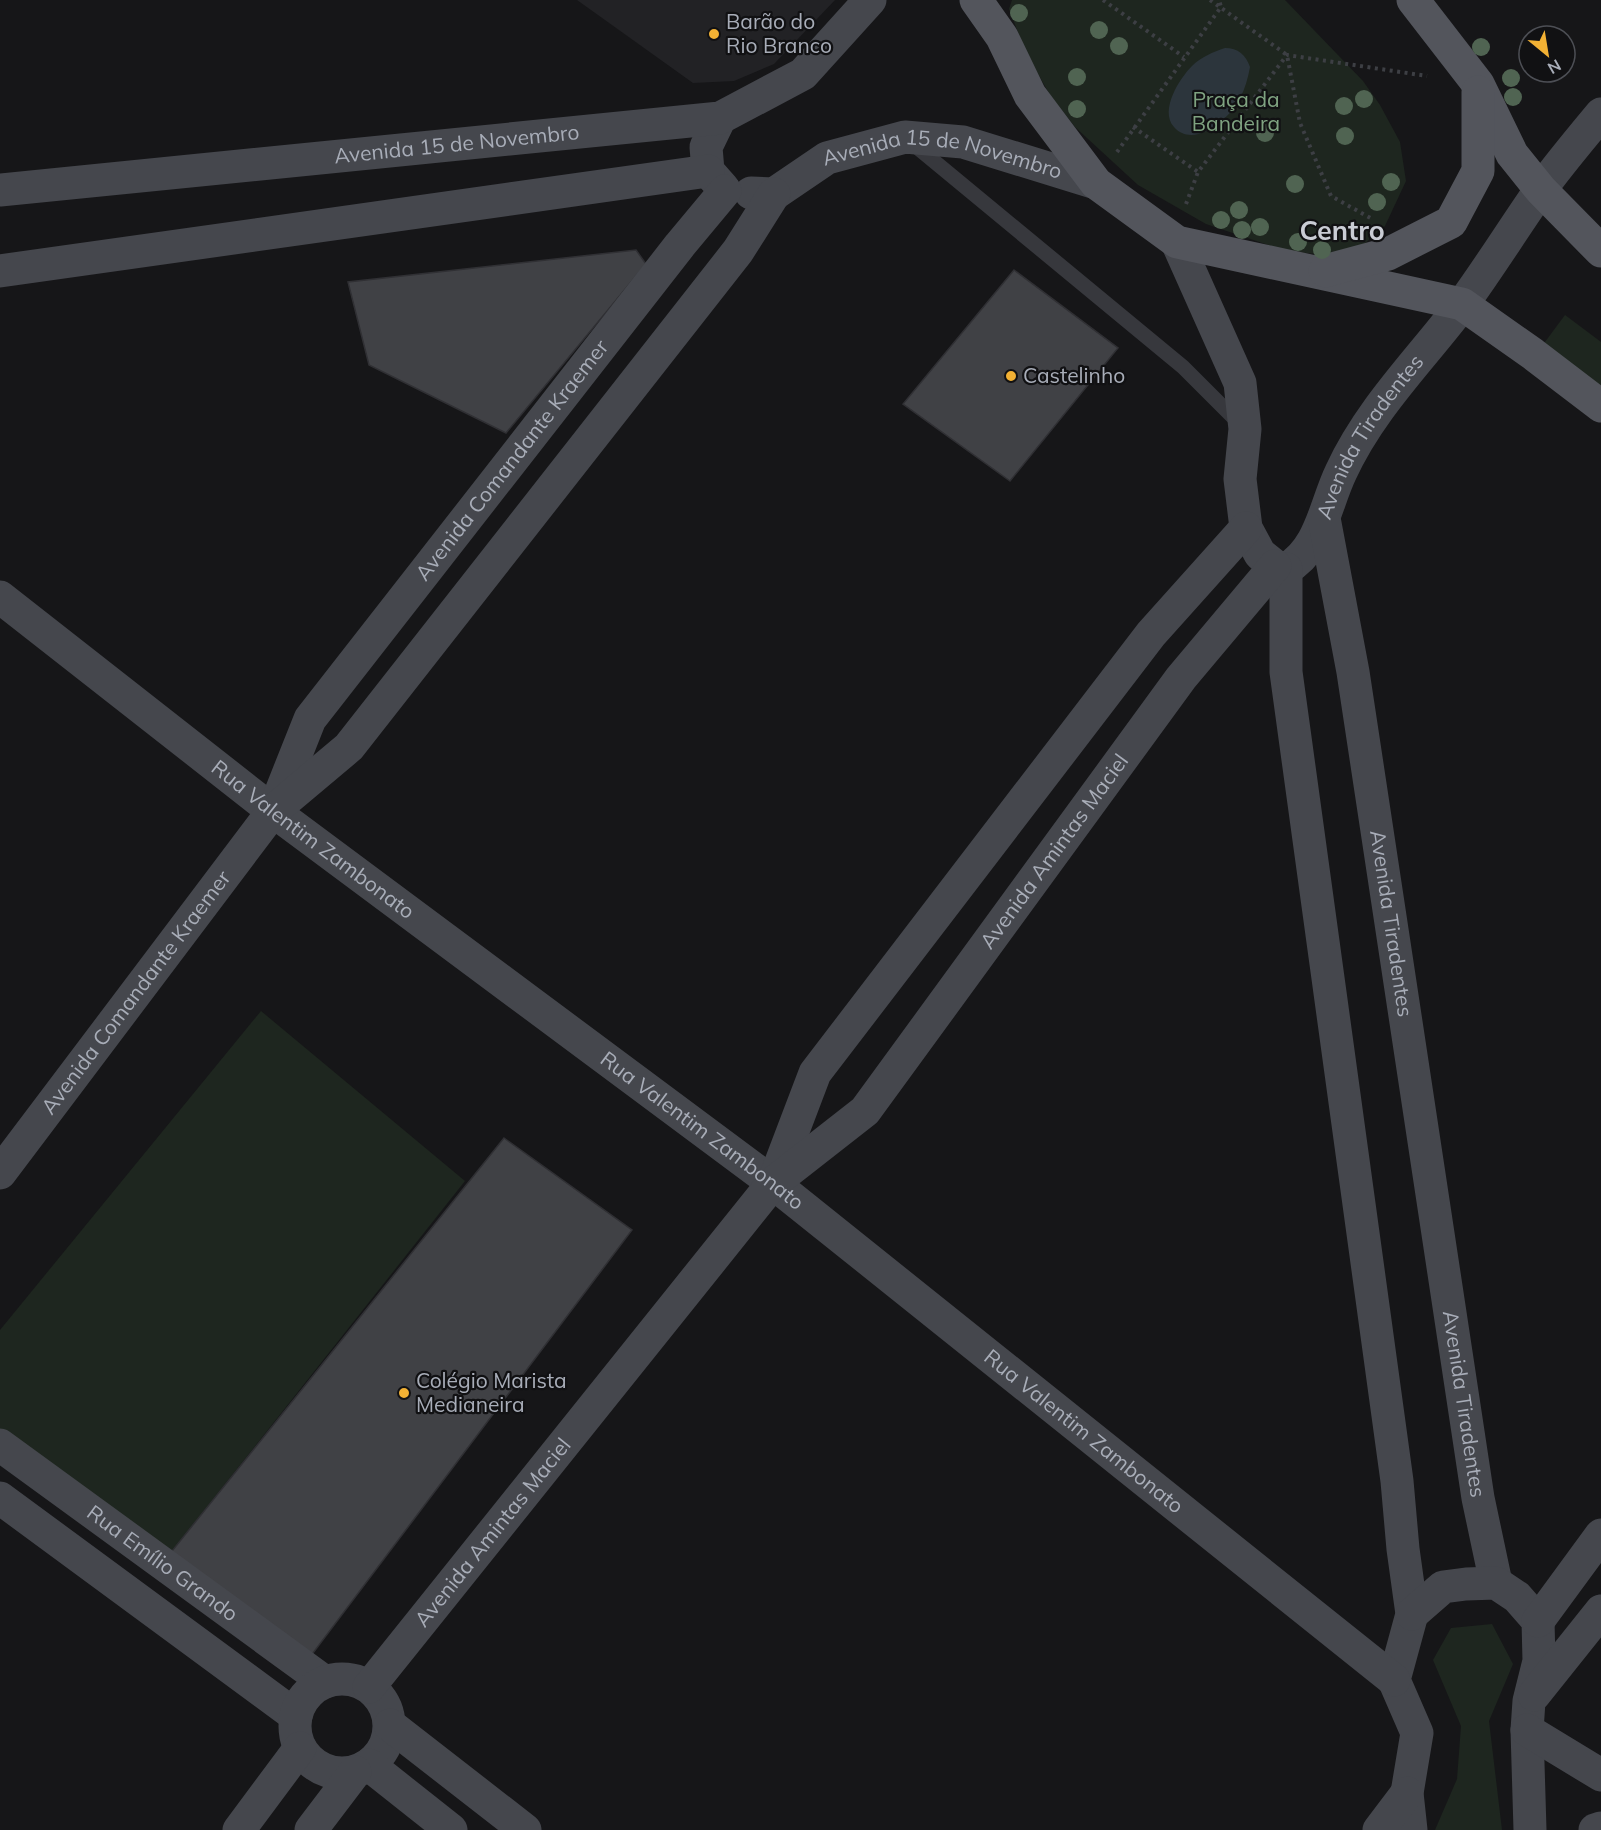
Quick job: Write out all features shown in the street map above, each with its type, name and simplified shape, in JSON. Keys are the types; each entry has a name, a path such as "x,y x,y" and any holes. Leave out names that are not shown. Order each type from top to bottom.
{"main road":[{"name":"Avenida 15 de Novembro","path":"0,190 720,118 803,74 870,0"},
{"path":"976,0 1002,37 1030,94 1096,183 1177,242 1462,304 1601,406"},
{"path":"997,0 1002,37"},
{"path":"1413,0 1478,84 1512,154 1541,190 1601,251"},
{"path":"1321,273 1388,254 1451,222 1478,171 1478,84"},
{"name":"Avenida Tiradentes","path":"1496,1584 1478,1498 1353,672 1324,518 1341,472 1374,413 1462,304 1541,190 1601,114"},
{"path":"716,181 706,147 720,118"},
{"name":"Avenida 15 de Novembro","path":"774,194 827,158 905,137 963,142 1096,183"},
{"path":"1,270 716,181 774,194"},
{"name":"Avenida Comandante Kraemer","path":"273,811 310,719 680,245 716,181"},
{"name":"Avenida Comandante Kraemer","path":"0,1173 273,811 349,747 738,251 774,194"},
{"path":"1177,242 1240,383 1245,429 1240,479 1246,528 1260,554 1281,568 1286,672 1397,1481 1412,1614 1394,1680 1417,1733 1407,1793 1411,1830"},
{"name":"Avenida Amintas Maciel","path":"369,1687 773,1182 865,1111 1181,678 1281,568 1297,562 1307,550 1324,518"},
{"name":"Avenida Amintas Maciel","path":"773,1182 815,1073 1151,634 1246,528"},
{"name":"Rua Valentim Zambonato","path":"0,597 273,811 773,1182 1394,1680"},
{"name":"Rua Emílio Grando","path":"2,1452 325,1682"},
{"name":"Rua Emílio Grando","path":"0,1498 298,1732"},
{"path":"1530,1830 1528,1715 1539,1661 1538,1621 1601,1535"},
{"path":"1412,1614 1443,1587 1496,1584 1518,1597 1538,1621"},
{"path":"1528,1715 1601,1611"},
{"path":"239,1830 298,1732 302,1701 312,1690 325,1682 340,1679 355,1680 369,1687 380,1697 387,1710 390,1725 388,1740 381,1754 362,1768 310,1830"},
{"path":"1528,1715 1601,1775"},
{"path":"390,1725 525,1830"},
{"path":"298,1732 310,1761 323,1769 338,1773 362,1768 451,1830"},
{"path":"1379,1830 1407,1793"},
{"path":"1595,1830 1601,1828"}],"lane":[{"path":"905,137 1183,367 1245,429"}],"path":[{"path":"1103,0 1184,57"},
{"path":"1210,0 1287,55 1478,84"},
{"path":"1219,0 1221,7"},
{"path":"1096,183 1133,127 1221,7"},
{"path":"1177,242 1183,212 1198,172 1287,55"},
{"path":"1287,55 1300,123 1331,196 1376,221"},
{"path":"1133,127 1198,172"}],"shaded area":[{"name":"Barão do Rio Branco","path":"577,0 835,0 774,64 734,81 693,83"},
{"path":"1225,48 1241,53 1250,67 1242,95 1229,114 1211,129 1191,135 1182,133 1174,127 1169,112 1177,86 1187,71 1196,63 1207,55"}],"green space":[{"name":"Praça da Bandeira","path":"1012,0 1285,0 1363,81 1380,105 1400,142 1406,181 1385,226 1357,250 1337,256 1286,251 1206,224 1138,185 1075,127 1050,95 1026,53 1009,9"},
{"path":"1565,315 1601,342 1601,392 1542,346"},
{"path":"261,1011 465,1181 168,1556 0,1430 0,1330"},
{"path":"1492,1624 1513,1664 1489,1721 1502,1830 1435,1830 1457,1779 1461,1726 1433,1660 1451,1628"}],"building":[{"path":"636,250 646,264 506,433 369,365 348,282"},
{"name":"Castelinho","path":"1014,270 1118,348 1010,481 903,404"},
{"name":"Colégio Marista Medianeira","path":"504,1138 632,1230 307,1661 168,1556"}],"place":[{"name":"Barão do Rio Branco","path":"714,34"},
{"name":"Castelinho","path":"1011,376"},
{"name":"Colégio Marista Medianeira","path":"404,1393"}],"district":[{"name":"Centro","path":"1342,231"}]}
